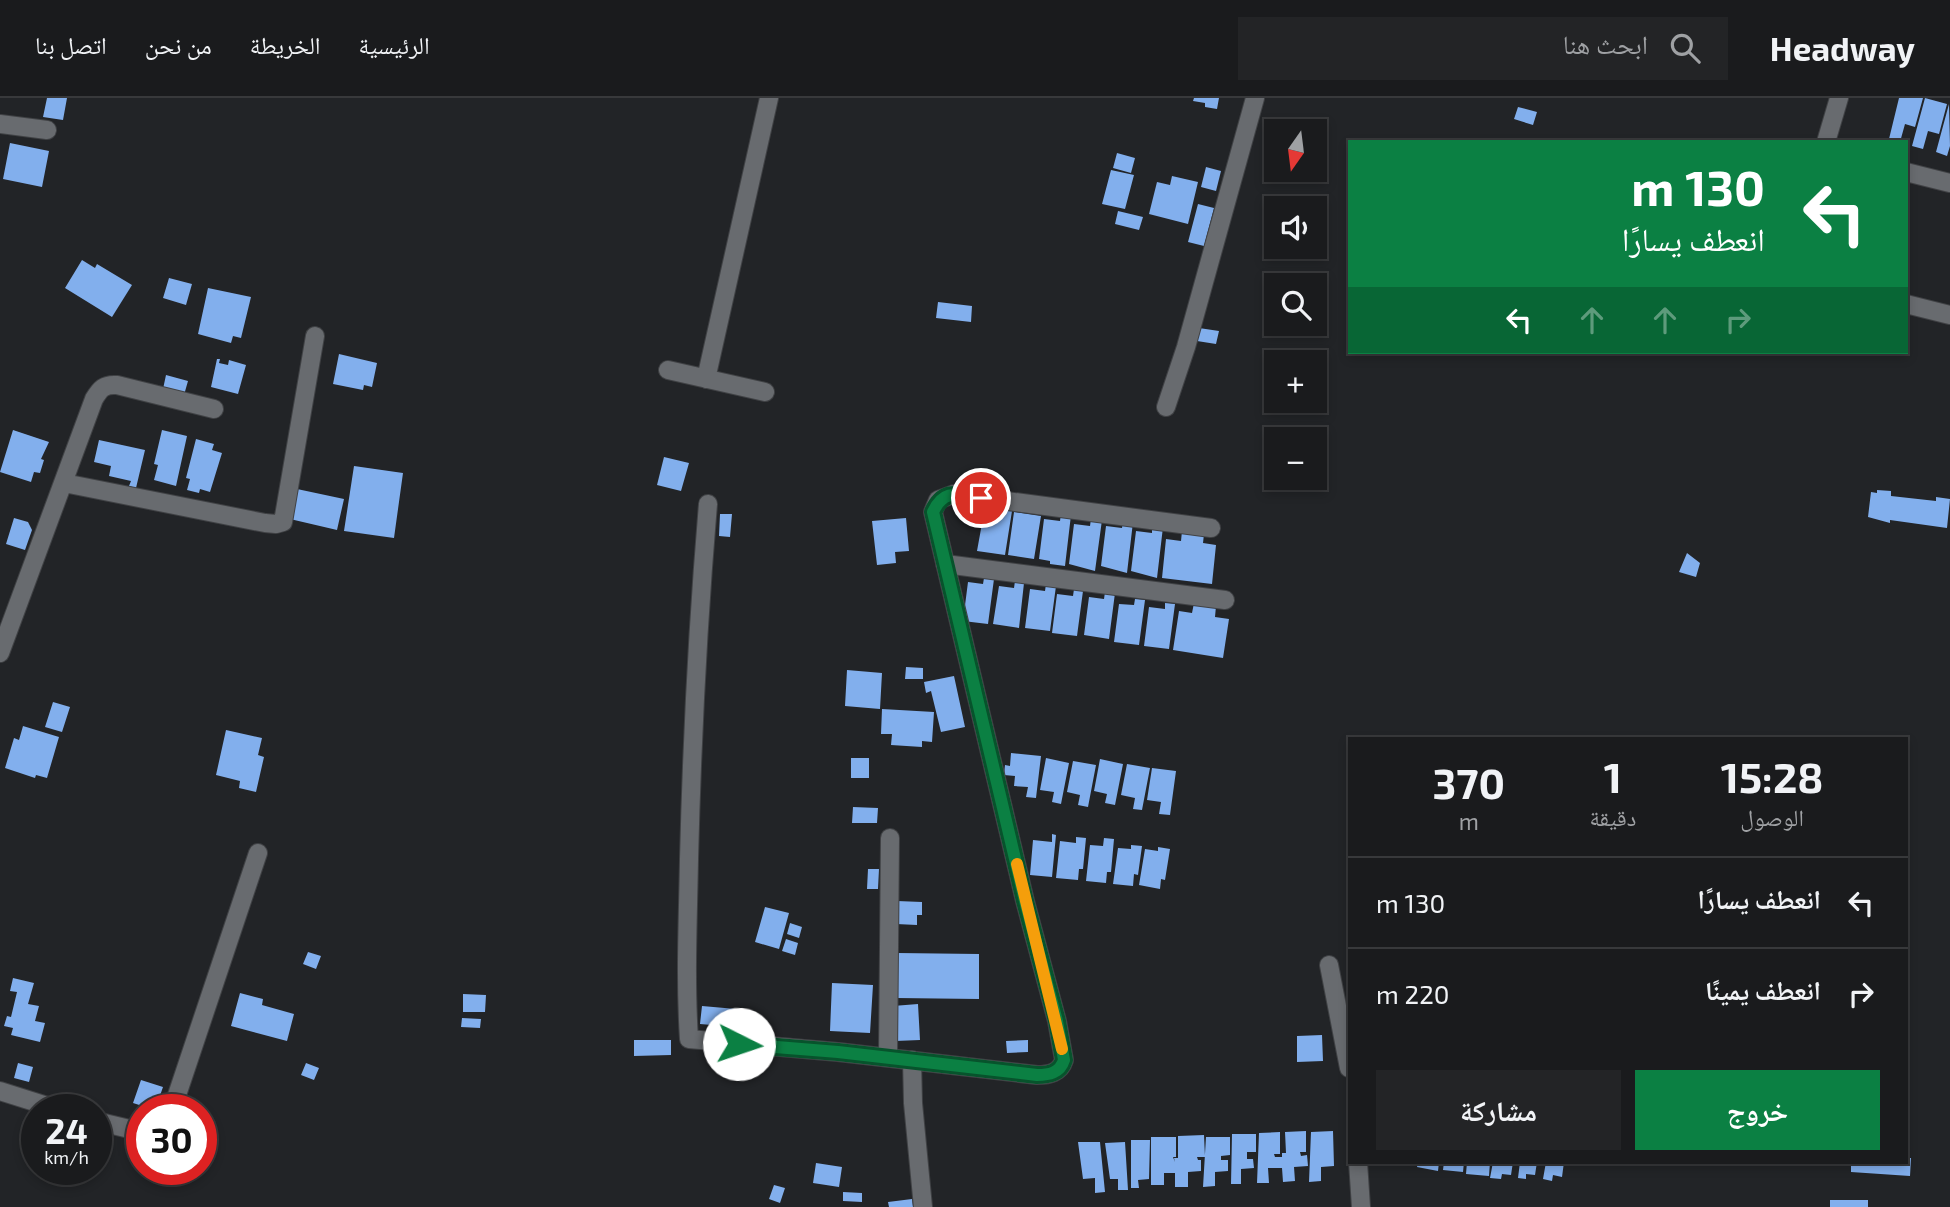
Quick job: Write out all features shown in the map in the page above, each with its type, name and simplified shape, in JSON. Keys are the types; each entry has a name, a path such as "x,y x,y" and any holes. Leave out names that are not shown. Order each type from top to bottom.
{"street":[{"path":"706,379 769,98"},
{"path":"1166,407 1186,347 1255,98"},
{"path":"1827,140 1839,98"},
{"path":"0,124 47,130"},
{"path":"1908,172 1950,183"},
{"path":"1908,305 1950,316"},
{"path":"64,483 265,523 283,522 315,336"},
{"path":"668,370 765,393"},
{"path":"0,653 94,399 101,389 109,384 214,410"},
{"path":"708,504 697,641 691,802 687,952 689,1039 1046,1075 1055,1073 1064,1060 1057,1021 1025,901 933,512 938,500 954,494 1211,528"},
{"path":"945,564 1225,600"},
{"path":"888,1058 890,838"},
{"path":"177,1094 258,853"},
{"path":"1329,965 1348,1063"},
{"path":"912,1060 913,1102 923,1207"},
{"path":"0,1091 21,1098"},
{"path":"1359,1164 1361,1207"}],"building":[{"path":"47,98 67,98 63,120 43,117"},
{"path":"1194,98 1219,98 1217,109 1205,107 1205,103 1193,101"},
{"path":"1899,98 1923,98 1915,127 1905,124 1901,140 1889,139"},
{"path":"1925,98 1947,104 1939,134 1928,131 1923,149 1912,146"},
{"path":"1949,104 1950,146 1947,156 1936,152"},
{"path":"1518,107 1537,112 1533,125 1514,119"},
{"path":"10,143 49,151 42,187 3,179"},
{"path":"1117,153 1135,158 1131,173 1113,168"},
{"path":"1206,167 1221,171 1216,191 1201,187"},
{"path":"1111,170 1134,175 1125,209 1102,204"},
{"path":"1172,176 1198,182 1188,224 1149,214 1157,182 1170,185"},
{"path":"1198,204 1214,208 1204,246 1188,242"},
{"path":"1118,211 1143,217 1139,230 1115,224"},
{"path":"82,260 95,268 97,264 132,285 112,317 65,288"},
{"path":"169,278 192,284 186,305 163,298"},
{"path":"208,288 251,297 241,338 233,336 231,343 198,334"},
{"path":"938,302 972,306 971,322 936,318"},
{"path":"1199,328 1219,331 1216,344 1197,341"},
{"path":"339,354 377,363 372,387 364,385 363,390 333,384"},
{"path":"217,359 220,359 219,363 228,365 229,360 246,365 238,394 211,387"},
{"path":"166,375 188,381 184,395 163,389"},
{"path":"13,430 49,442 41,459 44,460 40,473 34,472 31,482 0,472"},
{"path":"162,430 187,436 176,486 154,480 158,465 154,464"},
{"path":"196,439 214,444 212,450 222,453 210,492 200,489 199,493 187,490 190,479 186,478"},
{"path":"99,440 145,450 136,488 129,486 131,481 109,476 111,466 94,462"},
{"path":"664,457 689,463 681,491 657,485"},
{"path":"354,466 403,473 394,538 344,531"},
{"path":"297,489 344,499 337,530 290,519"},
{"path":"1877,490 1891,491 1891,496 1936,501 1936,497 1950,499 1947,528 1890,520 1890,523 1868,517 1871,492 1877,493"},
{"path":"985,507 1012,511 1005,555 977,551"},
{"path":"1014,512 1041,516 1034,559 1008,555"},
{"path":"720,514 732,514 730,537 719,536"},
{"path":"1061,514 1071,515 1065,566 1039,559 1044,519 1060,521"},
{"path":"14,518 28,522 32,530 25,550 6,544"},
{"path":"906,518 909,551 895,552 896,563 877,565 872,521"},
{"path":"1091,519 1102,520 1095,571 1069,564 1074,524 1090,526"},
{"path":"1123,521 1133,522 1127,573 1101,566 1106,526 1122,528"},
{"path":"1152,526 1163,527 1157,578 1131,571 1136,531 1152,533"},
{"path":"1182,531 1204,534 1203,543 1216,545 1212,584 1162,578 1166,539 1181,541"},
{"path":"1687,553 1700,563 1696,577 1679,572"},
{"path":"984,578 994,579 988,624 963,621 968,582 983,584"},
{"path":"1015,581 1024,583 1019,628 993,624 999,586 1014,588"},
{"path":"1046,584 1056,586 1050,631 1025,628 1030,589 1045,591"},
{"path":"1074,589 1083,591 1077,636 1052,633 1057,594 1073,596"},
{"path":"1105,592 1115,593 1109,639 1084,635 1089,597 1104,599"},
{"path":"1135,599 1145,600 1139,645 1114,642 1119,604 1134,605"},
{"path":"1165,603 1175,604 1169,649 1144,646 1149,607 1165,609"},
{"path":"1194,603 1216,606 1215,617 1229,619 1223,658 1173,650 1179,611 1192,613"},
{"path":"906,667 923,668 923,679 905,679"},
{"path":"847,670 882,673 880,709 845,706"},
{"path":"954,676 965,727 941,732 931,691 926,693 924,682"},
{"path":"53,702 70,707 62,732 45,727"},
{"path":"882,709 934,712 932,742 922,741 922,747 891,745 892,734 881,734"},
{"path":"23,726 59,737 47,778 36,775 35,778 5,768 14,738 19,740"},
{"path":"226,730 262,738 258,755 264,757 256,792 239,788 240,781 216,775"},
{"path":"1011,753 1041,756 1036,798 1026,797 1028,787 1014,786 1015,776 1004,775 1005,765 1010,766"},
{"path":"851,758 869,758 869,778 851,778"},
{"path":"1046,758 1069,763 1061,804 1052,802 1054,792 1040,790"},
{"path":"1100,759 1123,764 1115,805 1105,803 1107,794 1094,791"},
{"path":"1073,761 1096,765 1088,807 1078,805 1080,795 1067,792"},
{"path":"1127,764 1150,768 1142,810 1133,809 1135,798 1121,795"},
{"path":"1152,768 1176,771 1170,815 1159,814 1161,802 1147,800"},
{"path":"853,807 878,808 877,823 852,823"},
{"path":"1052,834 1056,835 1052,877 1030,875 1033,840 1052,842"},
{"path":"1076,837 1086,838 1083,869 1079,869 1078,880 1056,878 1060,841 1076,843"},
{"path":"1104,838 1114,839 1111,872 1107,872 1106,883 1086,881 1090,845 1103,846"},
{"path":"1131,845 1142,846 1138,875 1134,874 1133,886 1113,884 1118,848 1131,849"},
{"path":"1158,847 1170,849 1165,880 1161,879 1160,889 1139,885 1145,849 1158,851"},
{"path":"868,869 879,869 878,889 867,889"},
{"path":"897,901 922,902 922,915 917,915 917,925 896,924"},
{"path":"765,907 789,913 779,949 755,942"},
{"path":"790,923 802,927 799,938 787,934"},
{"path":"786,939 798,943 795,955 782,951"},
{"path":"308,952 321,956 316,969 303,964"},
{"path":"897,953 979,954 979,999 896,998"},
{"path":"13,978 34,983 28,1004 39,1006 35,1021 45,1023 40,1042 11,1035 13,1028 4,1026 7,1016 11,1017 17,992 10,991"},
{"path":"832,983 873,985 870,1033 830,1031"},
{"path":"240,993 263,999 262,1005 294,1014 287,1041 231,1026"},
{"path":"463,994 486,995 485,1012 463,1012"},
{"path":"918,1004 920,1040 895,1041 893,1006"},
{"path":"702,1006 736,1009 735,1027 700,1024"},
{"path":"462,1018 481,1019 480,1028 461,1027"},
{"path":"1322,1035 1323,1061 1297,1062 1297,1036"},
{"path":"634,1040 671,1040 671,1055 634,1056"},
{"path":"1028,1040 1028,1052 1007,1053 1006,1041"},
{"path":"18,1063 33,1067 29,1082 14,1078"},
{"path":"306,1063 319,1068 314,1080 301,1075"},
{"path":"141,1080 163,1087 161,1094 136,1094"},
{"path":"1306,1131 1306,1152 1300,1152 1301,1156 1307,1155 1308,1166 1294,1167 1295,1181 1283,1182 1282,1168 1268,1168 1269,1183 1257,1183 1259,1133 1280,1132 1280,1154 1274,1154 1275,1157 1282,1157 1282,1153 1286,1153 1285,1132"},
{"path":"1333,1131 1334,1166 1321,1167 1321,1181 1309,1182 1311,1132"},
{"path":"1232,1134 1256,1134 1256,1152 1247,1152 1247,1159 1253,1159 1254,1168 1241,1169 1241,1184 1231,1184"},
{"path":"1204,1135 1205,1157 1197,1157 1201,1160 1201,1171 1188,1172 1188,1187 1175,1187 1175,1173 1164,1173 1164,1185 1151,1185 1151,1137 1176,1137 1176,1157 1173,1157 1175,1162 1174,1158 1178,1158 1178,1136"},
{"path":"1206,1137 1230,1137 1230,1155 1221,1156 1221,1160 1228,1160 1228,1171 1215,1172 1215,1186 1203,1187"},
{"path":"1131,1140 1150,1140 1149,1179 1138,1180 1139,1188 1131,1188"},
{"path":"1078,1142 1100,1142 1105,1192 1095,1193 1095,1178 1083,1179"},
{"path":"1125,1142 1128,1190 1118,1190 1118,1179 1110,1179 1105,1143"},
{"path":"1908,1158 1911,1158 1910,1176 1851,1172 1851,1164 1908,1164"},
{"path":"816,1163 842,1167 839,1187 813,1183"},
{"path":"1418,1164 1439,1164 1438,1171 1417,1167"},
{"path":"1444,1164 1464,1164 1463,1172 1443,1170"},
{"path":"1467,1164 1490,1164 1489,1176 1466,1174"},
{"path":"1493,1164 1513,1164 1511,1175 1502,1174 1501,1179 1490,1178"},
{"path":"1520,1164 1537,1164 1535,1175 1526,1174 1526,1179 1518,1178"},
{"path":"1546,1164 1564,1164 1562,1177 1553,1175 1552,1181 1543,1179"},
{"path":"774,1185 785,1188 780,1203 769,1199"},
{"path":"843,1192 862,1193 862,1202 843,1201"},
{"path":"912,1199 913,1207 889,1207 888,1202"},
{"path":"1830,1200 1868,1200 1868,1207 1830,1207"}],"slow traffic":[{"path":"1017,864 1062,1049"}],"route":[{"path":"739,1044 838,1052 1037,1075 1055,1073 1062,1066 1064,1060 1057,1021 1025,901 933,512 938,500 944,496 954,494 981,498"}]}
